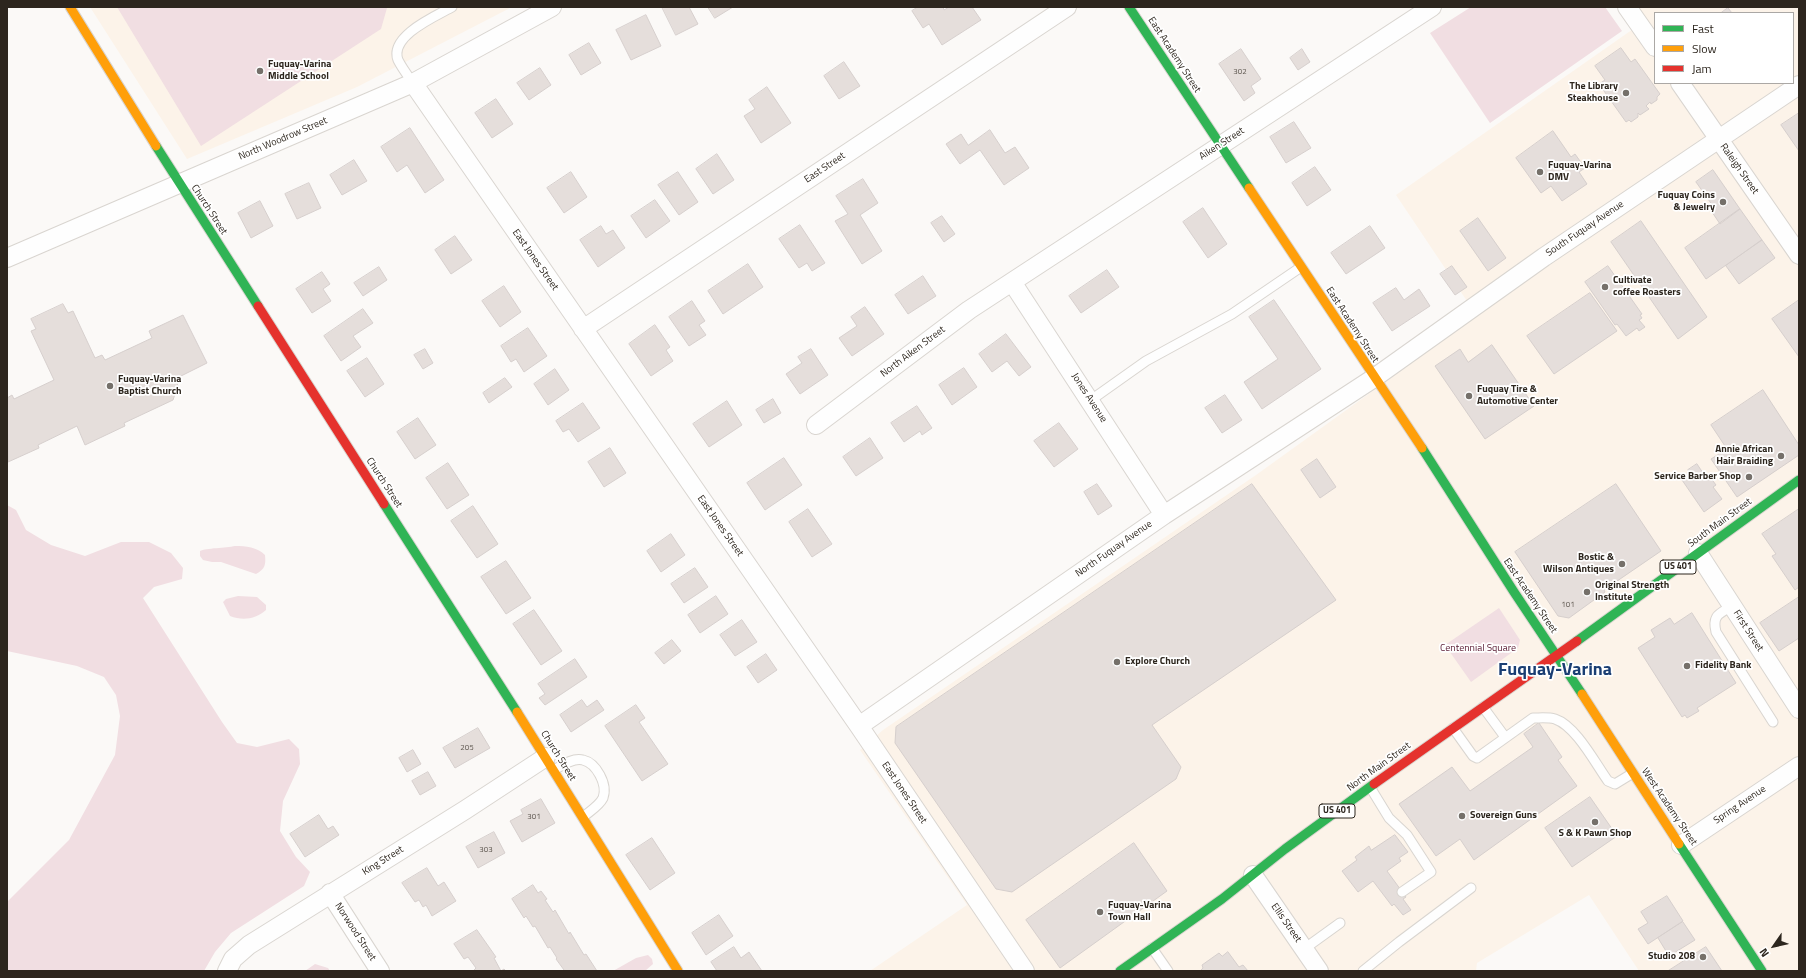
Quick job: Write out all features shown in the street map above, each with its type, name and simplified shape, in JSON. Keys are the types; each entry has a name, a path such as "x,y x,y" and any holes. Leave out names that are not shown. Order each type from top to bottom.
{"street":[{"name":"Church Street","path":"70,7 180,184 550,764 678,971"},
{"name":"East Street","path":"583,329 1067,7"},
{"name":"East Academy Street","path":"1129,7 1557,655"},
{"name":"Aiken Street","path":"1012,282 1432,7"},
{"path":"1627,7 1654,46"},
{"name":"North Woodrow Street","path":"7,258 413,83 546,8"},
{"name":"East Jones Street","path":"413,83 859,726 1025,971"},
{"name":"Raleigh Street","path":"1681,84 1799,255"},
{"name":"South Fuquay Avenue","path":"1374,378 1544,257 1799,85"},
{"name":"Jones Avenue","path":"1012,282 1091,400 1164,515"},
{"name":"North Aiken Street","path":"816,425 969,310 1012,282"},
{"name":"North Fuquay Avenue","path":"859,726 1164,515 1374,378"},
{"name":"South Main Street","path":"1557,655 1799,480"},
{"name":"First Street","path":"1698,553 1799,709"},
{"name":"North Main Street","path":"1120,971 1222,899 1285,849 1370,787 1557,655"},
{"name":"West Academy Street","path":"1557,655 1762,971"},
{"name":"King Street","path":"227,971 233,959 249,945 330,893 465,810 550,764"},
{"name":"Spring Avenue","path":"1681,845 1799,766"},
{"name":"Ellis Street","path":"1252,875 1319,971"},
{"name":"Norwood Street","path":"330,893 380,971"}],"lane":[{"path":"413,83 398,59 397,54 400,43 413,29 452,7"},
{"path":"1091,400 1146,362 1232,314 1301,267"},
{"path":"1732,606 1717,615 1714,623 1716,632 1773,722"},
{"path":"1483,707 1505,738"},
{"path":"1453,728 1473,756 1478,758 1533,718 1542,717 1554,719 1564,724 1573,733 1608,781 1615,784 1633,773"},
{"path":"550,764 582,760 592,765 600,776 604,787 603,796 598,805 583,817"},
{"path":"1370,787 1389,818 1407,835 1431,872 1402,892"},
{"path":"1363,971 1471,888"},
{"path":"1304,949 1340,923"},
{"path":"1152,948 1168,971"}],"shaded area":[{"name":"Fuquay-Varina Middle School","path":"90,7 512,7 357,87 187,159"},
{"path":"1638,7 1799,7 1799,971 1639,971 1589,895 1477,963 1476,971 870,971 967,905 860,750 883,730 1256,475 1477,316 1396,195 1646,20"}],"green space":[{"name":"Fuquay-Varina Middle School","path":"117,7 387,8 381,29 201,146"},
{"path":"1471,7 1605,7 1622,31 1490,123 1430,33"},
{"path":"7,505 16,510 26,530 51,545 85,556 121,542 149,542 171,553 183,568 182,579 154,587 143,598 222,722 237,743 257,747 289,739 299,749 300,764 283,801 280,831 296,857 310,872 304,886 231,933 215,952 204,971 7,971 7,902 69,840 115,755 120,716 116,695 104,677 77,666 7,651"},
{"path":"243,546 262,552 265,555 265,564 263,568 256,574 221,562 203,560 200,556 200,551 203,550"},
{"path":"238,596 257,597 266,605 266,610 254,617 244,619 230,616 223,602 226,599"},
{"name":"Centennial Square","path":"1499,608 1520,640 1518,648 1471,682 1445,645"},
{"path":"648,955 652,959 653,964 645,971 613,971 636,958"},
{"path":"315,964 328,968 330,971 305,971"}],"building":[{"path":"662,7 689,7 698,24 676,35"},
{"path":"708,7 733,7 715,18"},
{"path":"918,7 943,7 944,10 949,7 972,7 981,20 942,45 929,24 923,28 912,11"},
{"path":"1728,8 1731,12 1722,12"},
{"path":"646,15 661,46 631,60 616,30"},
{"path":"589,43 601,63 581,75 569,55"},
{"path":"1621,48 1631,62 1635,59 1660,94 1657,97 1657,100 1651,104 1650,102 1646,106 1649,109 1640,115 1638,113 1638,117 1631,122 1629,120 1626,122 1599,84 1605,80 1595,66"},
{"path":"1241,49 1261,79 1251,86 1255,93 1244,101 1219,64"},
{"path":"1302,49 1310,62 1298,70 1290,58"},
{"path":"844,62 860,86 839,99 824,76"},
{"path":"540,68 551,85 529,100 517,83"},
{"path":"767,87 791,123 761,143 744,116 755,109 749,100"},
{"path":"496,99 513,124 492,138 475,113"},
{"path":"1799,113 1799,151 1781,125"},
{"path":"1294,122 1311,148 1286,163 1270,137"},
{"path":"410,128 444,180 425,193 407,165 397,172 381,147"},
{"path":"990,130 1005,153 1015,147 1029,168 1004,185 980,150 960,164 946,144 961,134 968,145"},
{"path":"1553,131 1571,157 1575,154 1585,168 1579,172 1587,184 1562,201 1551,186 1541,193 1516,158"},
{"path":"717,154 734,180 713,194 696,169"},
{"path":"354,160 367,181 342,195 330,175"},
{"path":"1315,167 1331,190 1307,206 1292,183"},
{"path":"1713,170 1740,209 1720,224 1712,212 1715,209 1696,182"},
{"path":"571,172 587,197 564,213 547,188"},
{"path":"678,172 698,202 679,215 658,185"},
{"path":"863,179 878,203 860,215 882,251 862,264 835,221 848,214 836,196"},
{"path":"309,183 321,208 297,219 285,194"},
{"path":"655,200 670,221 646,238 631,216"},
{"path":"260,201 273,226 251,238 238,213"},
{"path":"1203,208 1227,244 1208,258 1183,222"},
{"path":"1740,209 1762,240 1706,279 1685,248"},
{"path":"942,216 955,234 944,242 931,223"},
{"path":"1478,218 1506,258 1488,271 1460,231"},
{"path":"1641,221 1707,317 1678,339 1611,242"},
{"path":"800,225 825,263 812,271 807,263 799,268 779,239"},
{"path":"601,226 606,234 613,230 625,248 598,267 580,240"},
{"path":"1370,226 1385,248 1346,274 1331,253"},
{"path":"455,236 472,260 451,274 435,250"},
{"path":"1762,240 1775,258 1739,284 1726,266"},
{"path":"748,264 763,287 723,314 708,291"},
{"path":"1452,266 1467,287 1455,295 1440,274"},
{"path":"1608,266 1642,314 1640,315 1642,318 1639,320 1645,327 1639,331 1637,328 1626,336 1617,324 1615,325 1585,282"},
{"path":"379,267 387,280 363,296 354,283"},
{"path":"1107,270 1119,287 1081,313 1069,296"},
{"path":"322,272 330,284 323,289 331,301 312,313 296,289"},
{"path":"923,276 936,296 908,314 895,295"},
{"path":"504,286 521,312 500,327 482,301"},
{"path":"1396,288 1404,300 1419,289 1430,306 1392,331 1373,303"},
{"path":"1590,293 1617,331 1554,374 1527,336"},
{"path":"1274,300 1321,369 1262,409 1244,382 1278,359 1249,317"},
{"path":"1799,300 1799,357 1772,319"},
{"path":"692,301 705,321 699,325 706,335 689,346 669,317"},
{"name":"Fuquay-Varina Baptist Church","path":"63,304 68,313 73,311 95,358 102,355 105,360 152,338 149,331 183,315 207,363 175,379 181,392 175,394 173,400 124,423 125,426 85,445 77,426 38,445 39,448 8,462 7,398 12,395 14,399 54,380 31,331 36,329 31,319"},
{"path":"865,307 884,334 852,356 839,338 857,326 851,317"},
{"path":"363,309 373,323 353,336 361,347 341,361 324,336"},
{"path":"655,325 670,347 666,350 673,361 651,376 629,344"},
{"path":"528,328 547,356 524,372 516,359 511,362 501,346"},
{"path":"1006,334 1031,367 1019,376 1007,361 992,372 979,354"},
{"path":"1492,345 1534,406 1485,439 1435,366 1460,349 1468,362"},
{"path":"425,349 433,363 423,369 414,355"},
{"path":"811,349 828,375 800,394 786,374 802,363 798,357"},
{"path":"367,358 384,384 365,397 347,371"},
{"path":"964,368 977,387 952,405 939,385"},
{"path":"555,369 569,390 548,405 534,384"},
{"path":"505,378 512,387 489,403 483,393"},
{"path":"1763,390 1799,445 1799,455 1737,497 1711,459 1727,449 1711,425"},
{"path":"1225,395 1242,420 1222,433 1205,408"},
{"path":"773,399 781,413 764,423 756,410"},
{"path":"727,401 742,425 709,447 693,424"},
{"path":"583,403 600,428 578,442 569,429 563,432 556,421"},
{"path":"917,406 932,428 922,435 920,431 904,442 891,423"},
{"path":"418,418 436,445 415,459 397,432"},
{"path":"1059,423 1078,449 1054,467 1034,441"},
{"path":"870,438 883,458 856,476 843,457"},
{"path":"610,448 626,473 604,487 588,462"},
{"path":"784,458 802,485 765,510 747,483"},
{"path":"1317,459 1336,487 1320,498 1301,470"},
{"path":"448,463 469,495 447,509 426,478"},
{"path":"1697,464 1707,479 1710,477 1716,485 1713,487 1722,499 1704,512 1682,480 1690,474 1688,470"},
{"path":"1097,484 1112,506 1098,515 1084,492"},
{"name":"Explore Church","path":"1252,484 1336,600 1152,725 1181,767 1176,779 1012,892 996,889 895,743 896,727"},
{"path":"1616,484 1661,551 1604,590 1605,592 1569,618 1558,616 1515,552"},
{"path":"473,506 498,544 477,558 451,521"},
{"path":"808,509 832,544 812,557 789,522"},
{"path":"1799,509 1799,587 1795,590 1772,556 1776,554 1762,534"},
{"path":"671,534 685,555 661,572 647,551"},
{"path":"506,561 531,598 506,614 481,577"},
{"path":"695,568 708,587 684,603 671,584"},
{"path":"716,596 728,614 700,633 688,615"},
{"path":"1799,597 1799,638 1779,651 1760,623"},
{"path":"534,610 562,651 541,665 513,624"},
{"name":"Fidelity Bank","path":"1692,613 1736,683 1697,708 1699,711 1687,718 1685,715 1682,717 1638,648 1655,637 1651,630 1670,618 1674,624"},
{"path":"742,620 757,642 735,656 720,635"},
{"path":"672,640 681,651 664,664 655,653"},
{"path":"766,654 777,670 758,683 747,667"},
{"path":"575,659 587,677 545,705 539,698 545,694 538,684"},
{"path":"582,700 587,707 597,700 604,710 571,732 560,715"},
{"path":"636,705 645,718 639,722 668,764 642,781 605,726"},
{"path":"1539,723 1562,757 1558,760 1577,786 1474,860 1460,839 1436,856 1399,804 1452,767 1470,791 1533,747 1524,734"},
{"path":"478,728 490,748 455,768 443,748"},
{"path":"413,750 421,764 407,772 399,758"},
{"path":"428,772 436,786 420,795 412,781"},
{"path":"1590,797 1617,836 1572,867 1545,828"},
{"path":"541,799 555,823 522,842 510,821 523,814 521,810"},
{"path":"319,815 328,829 333,826 339,835 305,857 290,834"},
{"path":"494,832 505,853 478,868 466,847"},
{"path":"1395,835 1408,852 1399,858 1401,861 1387,871 1406,897 1403,899 1411,910 1403,915 1394,904 1392,906 1373,881 1358,892 1342,871 1357,860 1355,857 1369,846 1371,850"},
{"path":"652,838 675,873 650,890 626,855"},
{"path":"1134,843 1167,891 1060,968 1026,920"},
{"path":"427,868 438,886 444,882 456,901 432,916 426,905 423,907 419,900 415,902 402,883"},
{"path":"533,885 538,893 541,891 547,899 545,900 553,912 555,910 569,934 570,932 584,955 586,954 597,971 562,971 564,970 550,947 548,948 535,926 533,927 526,916 524,918 512,899"},
{"path":"1667,896 1683,921 1648,944 1638,929 1648,923 1641,912"},
{"path":"719,915 733,936 706,955 692,933"},
{"path":"1683,922 1695,940 1669,956 1658,938"},
{"path":"477,930 496,957 494,958 501,971 473,971 476,968 468,957 464,959 454,944"},
{"path":"734,947 741,958 749,952 762,971 717,971 711,962"},
{"path":"1706,947 1722,971 1668,971"},
{"path":"1228,952 1239,967 1243,965 1248,971 1200,971 1203,968 1202,965 1219,953 1222,956"}],"traffic: fast":[{"path":"1129,7 1249,188"},
{"path":"156,146 258,306"},
{"path":"1422,448 1514,592 1582,694"},
{"path":"1577,641 1799,480"},
{"path":"384,504 517,712"},
{"path":"1120,971 1222,899 1285,849 1374,784"},
{"path":"1679,844 1762,971"}],"traffic: slow":[{"path":"70,7 156,146"},
{"path":"1249,188 1422,448"},
{"path":"1582,694 1679,844"},
{"path":"517,712 678,971"}],"traffic: jam":[{"path":"258,306 384,504"},
{"path":"1374,784 1577,641"}],"place":[{"name":"Fuquay-Varina Middle School","path":"260,71"},
{"name":"The Library Steakhouse","path":"1626,93"},
{"name":"Fuquay-Varina DMV","path":"1540,172"},
{"name":"Fuquay Coins & Jewelry","path":"1723,202"},
{"name":"Cultivate coffee Roasters","path":"1605,287"},
{"name":"Fuquay-Varina Baptist Church","path":"110,386"},
{"name":"Fuquay Tire & Automotive Center","path":"1469,396"},
{"name":"Annie African Hair Braiding","path":"1781,456"},
{"name":"Service Barber Shop","path":"1749,477"},
{"name":"Bostic & Wilson Antiques","path":"1622,564"},
{"name":"Original Strength Institute","path":"1587,592"},
{"name":"Explore Church","path":"1117,662"},
{"name":"Fidelity Bank","path":"1687,666"},
{"name":"Sovereign Guns","path":"1462,816"},
{"name":"S & K Pawn Shop","path":"1595,822"},
{"name":"Fuquay-Varina Town Hall","path":"1100,912"},
{"name":"Studio 208","path":"1703,957"}],"district":[{"name":"Fuquay-Varina","path":"1555,671"}]}
